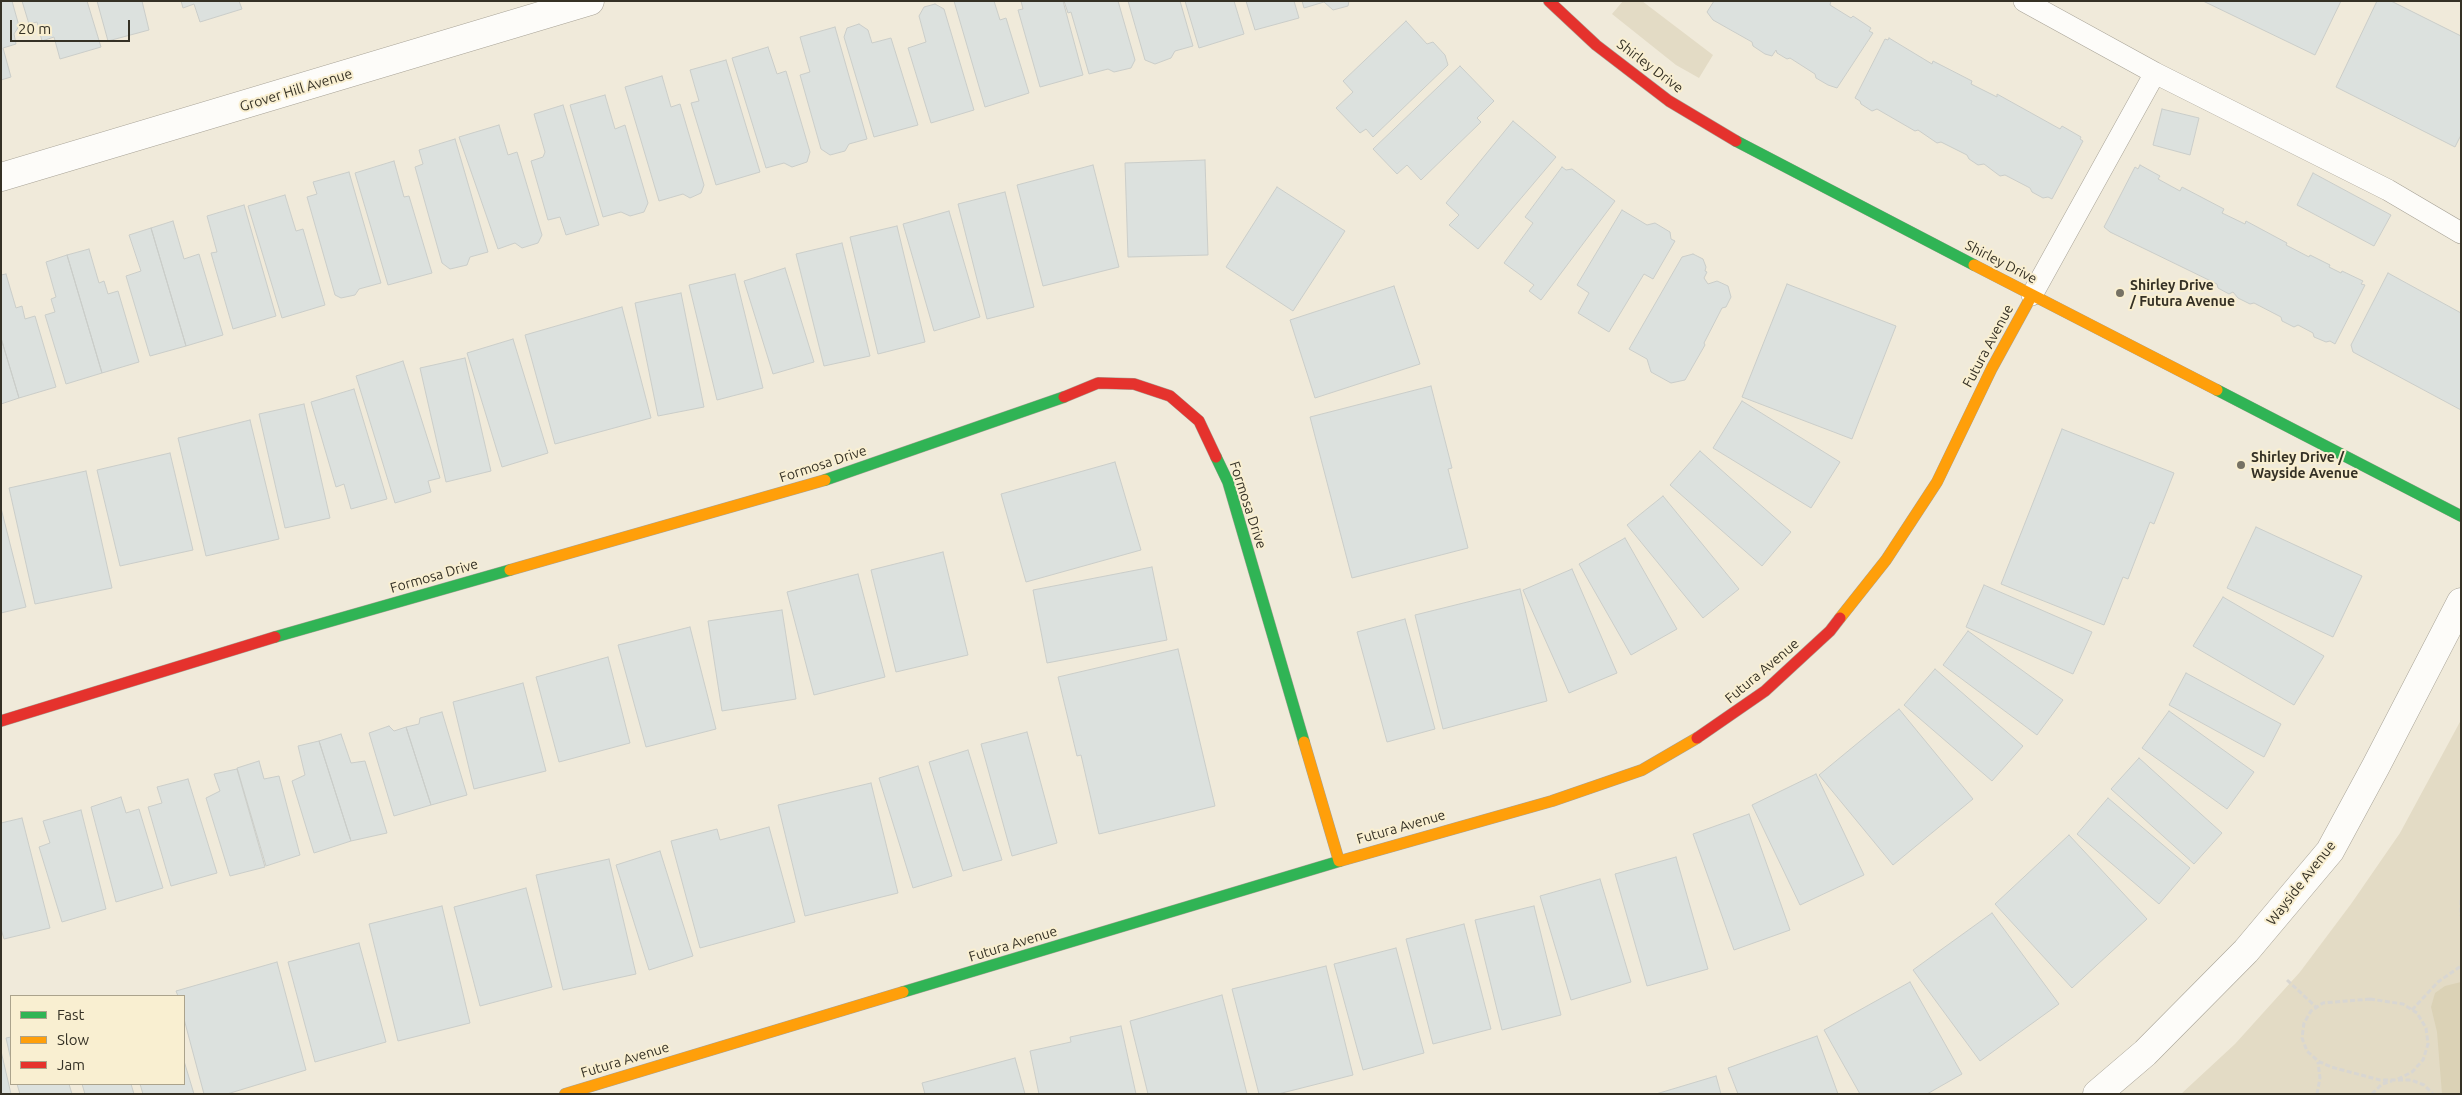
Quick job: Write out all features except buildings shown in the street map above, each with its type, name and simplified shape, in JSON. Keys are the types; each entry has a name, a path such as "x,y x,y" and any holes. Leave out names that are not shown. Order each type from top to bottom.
{"street":[{"name":"Grover Hill Avenue","path":"1,177 590,1"},
{"name":"Shirley Drive","path":"1549,1 1596,45 1669,101 1750,149 2461,516"},
{"name":"Futura Avenue","path":"565,1094 1339,860 1552,801 1642,770 1710,731 1765,691 1830,631 1886,560 1937,482 1992,368 2032,294"},
{"name":"Formosa Drive","path":"1,721 235,648 808,486 1044,406 1098,383 1134,384 1170,396 1199,421 1228,482 1339,860"},
{"name":"Wayside Avenue","path":"2097,1094 2145,1053 2246,951 2330,850 2461,602"}],"lane":[{"path":"2024,1 2155,73 2388,190 2461,233"},
{"path":"2032,294 2155,73"}],"path":[{"path":"2461,900 2461,916"},
{"path":"2412,1010 2438,982 2461,966"},
{"path":"2287,980 2316,1007"},
{"path":"2372,1094 2382,1084 2396,1080 2412,1072 2423,1060 2428,1044 2426,1028 2417,1013 2404,1004 2370,999 2323,1003 2316,1007 2304,1023 2302,1038 2307,1051 2318,1061 2351,1074 2380,1080 2396,1080 2411,1080 2424,1085 2433,1094"},
{"path":"2317,1094 2320,1078 2318,1061"}],"shaded area":[{"path":"1623,1 1642,1 1713,55 1699,78 1676,65 1612,14"},
{"path":"2461,720 2461,1094 2181,1094 2235,1044 2300,972 2351,904 2400,833"},
{"path":"2461,982 2461,1094 2442,1094 2437,1032 2431,1007 2435,993 2445,986"}],"traffic: fast":[{"path":"1736,141 1974,265"},
{"path":"2217,390 2461,516"},
{"path":"825,480 1064,397"},
{"path":"1216,457 1228,482 1304,742"},
{"path":"275,637 510,570"},
{"path":"903,992 1340,861"}],"traffic: slow":[{"path":"1974,265 2217,390"},
{"path":"1840,618 1886,560 1937,482 1992,368 2032,295"},
{"path":"510,570 825,480"},
{"path":"1340,861 1552,801 1642,770 1697,738"},
{"path":"1304,742 1339,861"},
{"path":"565,1094 903,992"}],"traffic: jam":[{"path":"1549,1 1596,45 1669,101 1736,141"},
{"path":"1064,397 1098,383 1134,384 1170,396 1199,421 1216,457"},
{"path":"1697,738 1765,691 1830,631 1840,618"},
{"path":"1,721 275,637"}],"place":[{"name":"Shirley Drive / Futura Avenue","path":"2120,293"},
{"name":"Shirley Drive / Wayside Avenue","path":"2241,465"}]}
